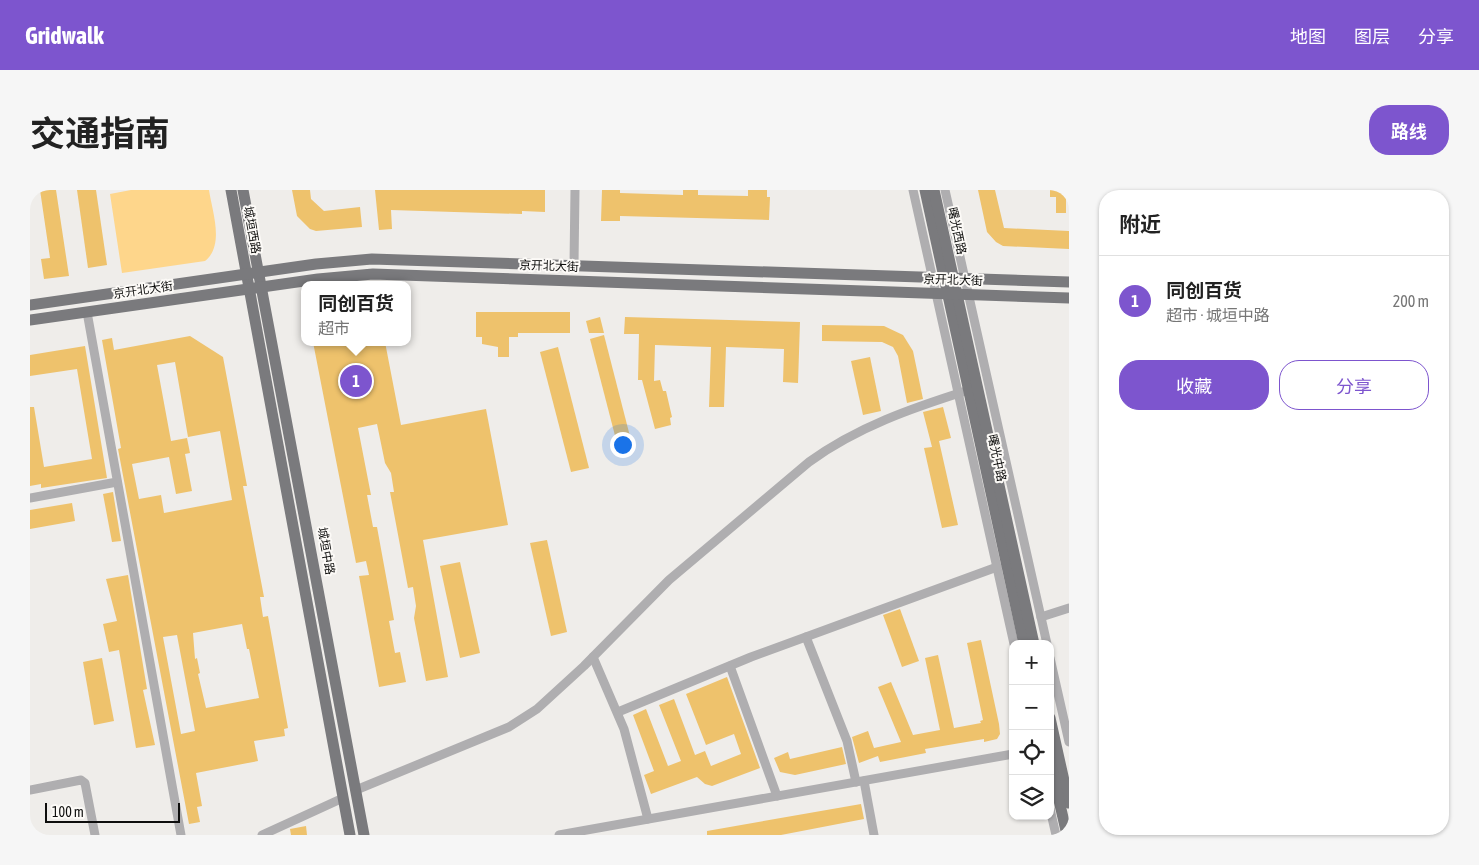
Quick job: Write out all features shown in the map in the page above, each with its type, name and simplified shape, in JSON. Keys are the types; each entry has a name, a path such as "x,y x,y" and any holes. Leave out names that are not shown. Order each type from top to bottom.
{"main road":[{"name":"城垣西路","path":"231,190 246,274"},
{"name":"城垣西路","path":"243,190 259,272"},
{"name":"曙光西路","path":"924,190 949,278"},
{"name":"曙光西路","path":"934,190 949,278"},
{"name":"京开北大街","path":"30,305 259,272 372,259 1069,282"},
{"name":"城垣中路","path":"259,272 364,835"},
{"path":"246,274 350,835"},
{"name":"京开北大街","path":"306,281 343,276 396,274 1069,298"},
{"name":"曙光中路","path":"949,278 1033,640"},
{"name":"京开北大街","path":"30,320 301,282"},
{"name":"曙光中路","path":"952,293 963,392 1023,640"},
{"path":"1053,730 1069,803"},
{"path":"1053,775 1067,835"}],"street":[{"path":"574,265 575,190"},
{"path":"913,190 949,278"},
{"path":"945,190 949,278 952,293 1046,640"},
{"path":"87,312 178,835"},
{"path":"356,790 509,727 537,709 593,657 669,580 831,446 868,426 963,392 1013,640"},
{"path":"30,498 118,482"},
{"path":"618,712 730,666 997,567"},
{"path":"1041,617 1069,608"},
{"path":"806,637 847,740 874,835"},
{"path":"593,657 618,712 648,819"},
{"path":"730,666 777,796"},
{"path":"1054,676 1069,742"},
{"path":"559,835 1009,755"},
{"path":"30,790 81,780 85,783 95,835"},
{"path":"262,835 343,798"},
{"path":"1053,820 1056,835"}],"shaded area":[{"path":"131,190 209,190 216,237 211,254 205,261 122,273 110,194"}],"building":[{"path":"40,190 56,190 69,276 44,279 41,259 50,258"},
{"path":"77,190 96,190 107,265 88,268"},
{"path":"292,190 310,190 311,199 324,211 360,207 362,227 316,231 310,229 297,216"},
{"path":"375,190 545,190 545,212 522,211 522,214 391,210 392,229 379,230"},
{"path":"602,190 620,190 620,193 683,195 683,190 698,190 698,195 748,196 748,190 767,190 767,197 770,197 769,220 620,216 620,221 601,221"},
{"path":"978,190 995,190 1004,228 1069,231 1069,249 1003,246 996,242 987,232"},
{"path":"1050,190 1066,190 1066,213 1056,213 1056,197 1050,197"},
{"path":"476,312 570,312 570,333 518,333 518,337 509,337 509,357 498,357 498,347 482,344 482,337 476,337"},
{"path":"600,317 604,333 589,333 586,321"},
{"path":"625,317 800,322 798,383 783,382 784,349 726,347 724,407 709,407 711,347 655,345 654,381 660,380 663,391 666,391 672,417 670,418 671,425 655,429 642,380 638,380 639,334 624,334"},
{"path":"822,325 884,326 903,335 913,351 923,399 907,403 898,356 893,347 882,342 822,341"},
{"path":"604,335 634,452 620,455 590,339"},
{"path":"190,336 223,357 247,486 243,486 264,597 260,597 263,617 268,616 288,728 284,729 285,736 254,741 258,761 196,773 202,806 197,807 200,822 189,824 118,449 121,448 102,340 112,338 114,350","holes":["175,362 188,437 220,431 232,500 164,513 161,495 139,499 132,464 169,457 176,494 192,491 185,454 190,453 187,438 171,441 157,365","242,624 259,698 206,708 198,674 200,673 197,658 195,659 193,633","177,635 195,731 181,734 163,637"]},
{"path":"85,346 107,478 41,488 41,484 30,486 30,407 34,407 44,467 92,459 77,369 30,376 30,355"},
{"path":"314,346 386,346 401,425 486,409 508,525 423,540 448,677 426,681 414,618 416,606 413,587 408,588 390,492 394,492 391,473 385,463 377,424 358,428 371,495 367,495 373,527 377,527 394,620 389,621 395,653 400,652 406,682 379,687 359,576 369,575 366,561 356,563"},
{"path":"558,347 589,468 571,472 540,352"},
{"path":"870,357 881,411 863,415 851,361"},
{"path":"943,407 951,438 939,441 958,525 942,528 924,448 932,447 923,412"},
{"path":"113,492 121,541 112,542 103,494"},
{"path":"72,503 75,521 30,529 30,510"},
{"path":"547,540 567,632 551,636 530,543"},
{"path":"460,562 480,653 460,658 440,566"},
{"path":"128,575 147,689 143,690 155,745 136,748 119,650 109,652 103,624 117,621 106,579"},
{"path":"900,609 919,661 902,667 883,615"},
{"path":"981,640 999,724 1000,734 997,739 984,742 984,739 925,749 926,753 880,762 878,756 859,763 852,737 868,731 874,748 901,742 878,687 891,682 913,735 940,730 925,658 938,655 954,728 981,723 980,721 983,720 967,643"},
{"path":"102,658 114,721 94,725 83,662"},
{"path":"727,677 760,768 712,786 705,784 697,777 651,794 644,775 654,771 633,715 646,709 668,766 681,761 659,705 674,699 695,755 705,751 711,766 741,754 734,734 706,745 686,694"},
{"path":"842,747 846,764 795,775 780,772 774,758 788,752 790,759"},
{"path":"861,804 864,819 781,835 707,835 707,831"},
{"path":"306,826 307,835 291,835 290,829"}],"place":[{"name":"同创百货","path":"356,381"}]}
